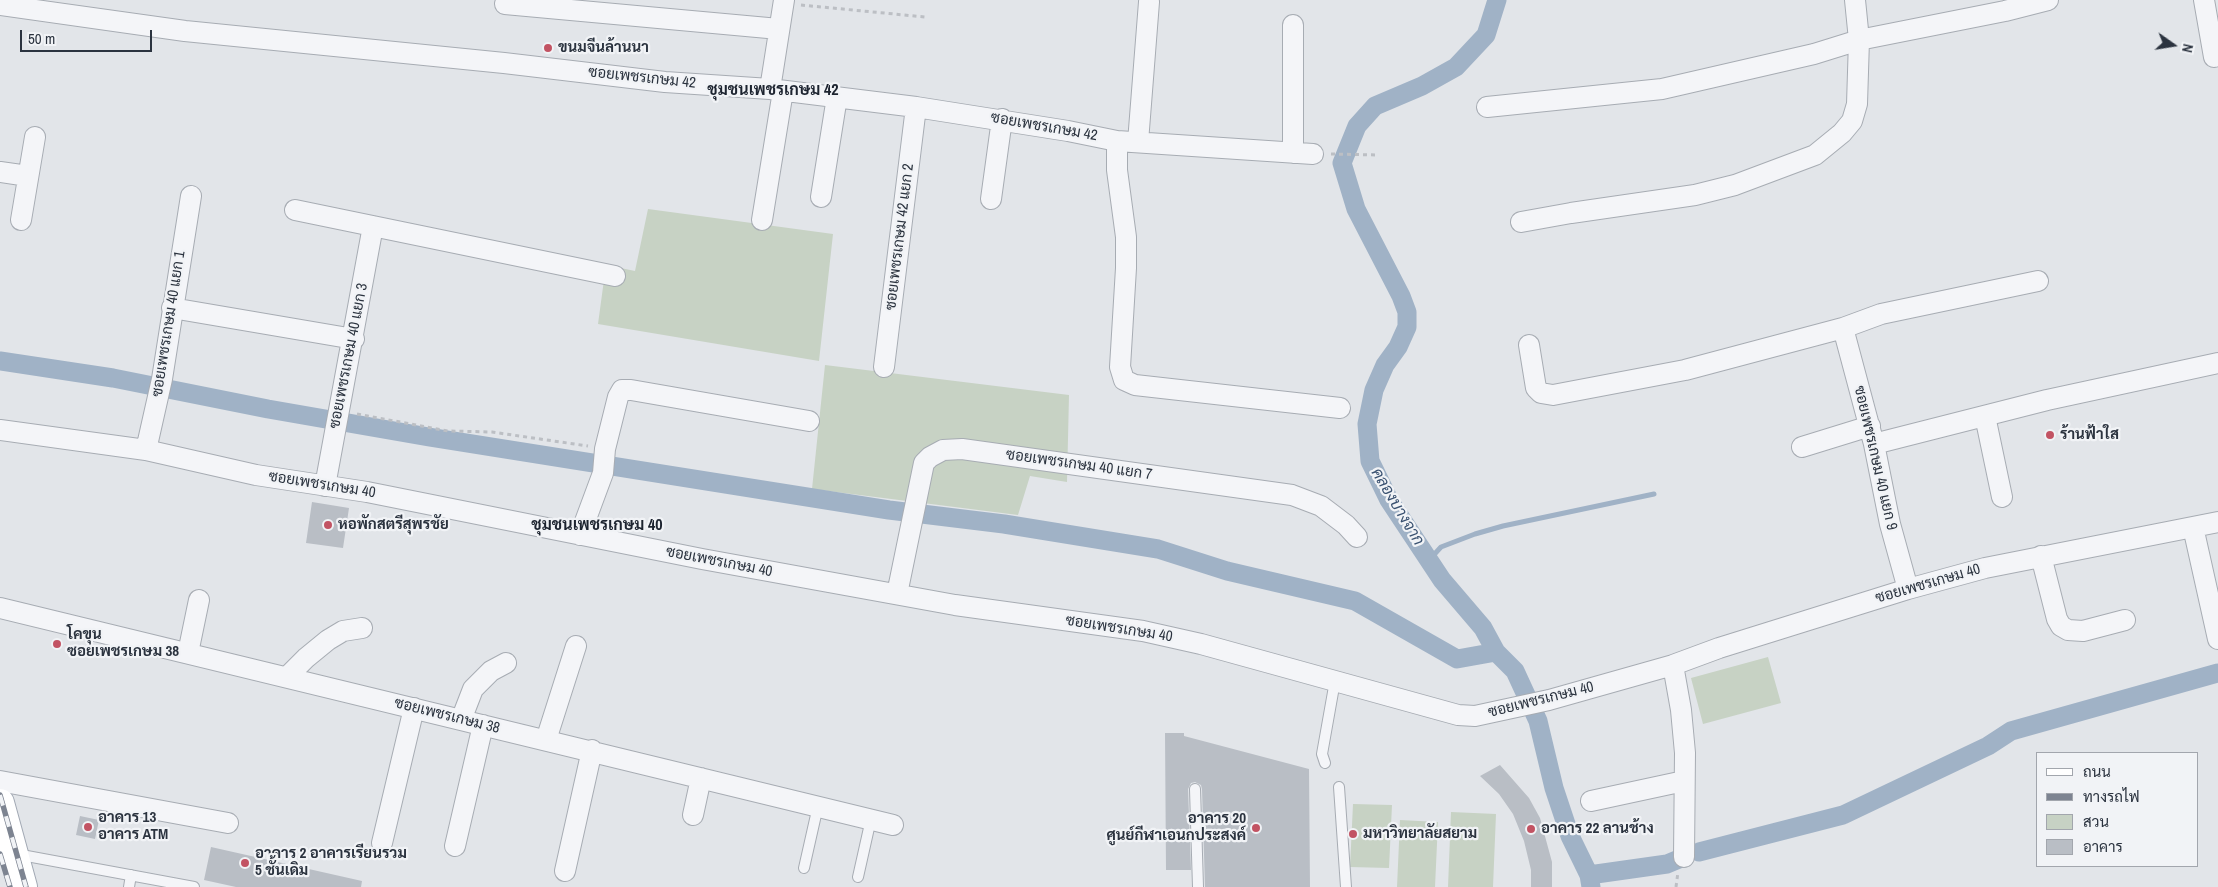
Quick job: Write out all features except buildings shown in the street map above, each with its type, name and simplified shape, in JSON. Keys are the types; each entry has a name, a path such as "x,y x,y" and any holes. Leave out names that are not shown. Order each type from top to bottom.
{"main road":[{"path":"0,803 23,887"}],"street":[{"path":"1522,222 1695,195 1735,185 1815,155 1842,133 1852,121 1857,104 1859,40 1855,0"},
{"path":"1487,107 1662,88 1814,54 1859,40 2005,11 2048,0"},
{"path":"2204,0 2214,56"},
{"path":"762,220 776,90 779,29 784,1"},
{"path":"1138,142 1149,2"},
{"path":"506,4 779,29"},
{"name":"ซอยเพชรเกษม 42","path":"0,5 185,31 496,62 665,82 776,90 916,106 1117,141 1313,154"},
{"path":"1293,25 1293,152"},
{"path":"820,197 837,97"},
{"name":"ซอยเพชรเกษม 42 แยก 2","path":"884,367 916,106"},
{"path":"991,199 1002,120"},
{"path":"21,220 35,137"},
{"path":"1117,141 1118,170 1126,237 1120,367 1124,380 1135,385 1340,408"},
{"path":"0,172 28,176"},
{"name":"ซอยเพชรเกษม 40 แยก 1","path":"146,450 160,387 191,196"},
{"path":"295,210 615,276"},
{"name":"ซอยเพชรเกษม 40 แยก 3","path":"325,486 337,417 354,339 373,226"},
{"path":"1529,345 1536,388 1541,393 1553,395 1685,370 1843,328 1881,314 2038,281"},
{"path":"172,308 354,339"},
{"name":"ซอยเพชรเกษม 40 แยก 9","path":"1843,328 1872,435 1890,524 1908,589"},
{"path":"1802,447 1985,416 2047,400 2218,363"},
{"path":"580,535 604,460 618,397 622,390 809,421"},
{"path":"1985,416 2002,498"},
{"name":"ซอยเพชรเกษม 40","path":"0,430 146,450 256,475 368,492 580,535 955,605 1143,631 1202,644 1458,715 1475,716 1549,700 1673,665 1719,648 1908,589 1994,566 2218,522"},
{"name":"ซอยเพชรเกษม 40 แยก 7","path":"897,594 924,463 930,457 943,450 962,448 1292,495 1321,506 1346,526 1357,538"},
{"path":"2193,526 2218,638"},
{"path":"2042,556 2057,619 2061,626 2068,630 2083,631 2125,620"},
{"path":"188,653 199,600"},
{"name":"ซอยเพชรเกษม 38","path":"0,608 592,750 893,825"},
{"path":"287,677 328,640 343,631 362,628"},
{"path":"546,740 576,646"},
{"path":"461,720 474,689 491,671 506,663"},
{"path":"1673,665 1682,710 1685,753 1684,857"},
{"path":"382,843 414,708"},
{"path":"455,846 483,725"},
{"path":"565,871 592,750"},
{"path":"693,815 701,778"},
{"path":"0,781 228,823"},
{"path":"1591,802 1684,781"}],"lane":[{"path":"1325,762 1322,754 1335,681"},
{"path":"1339,786 1346,887"},
{"path":"1195,789 1198,887"},
{"path":"804,868 818,806"},
{"path":"858,877 871,819"},
{"path":"14,853 194,887"},
{"path":"129,887 131,875"}],"path":[{"path":"784,1 925,17"},
{"path":"1313,154 1378,155"},
{"path":"337,417 448,431 492,432 604,460"}],"green space":[{"path":"648,209 833,234 819,361 598,324 606,265 635,271"},
{"path":"825,365 1069,395 1067,482 1030,476 1018,515 812,489"},
{"path":"1768,657 1781,703 1703,724 1691,678"},
{"path":"1353,804 1392,805 1389,868 1350,867"},
{"path":"1451,812 1496,814 1493,887 1448,887"},
{"path":"1400,820 1438,822 1435,887 1397,887"}],"waterway":[{"name":"คลองบางจาก","path":"1497,0 1486,35 1456,67 1422,86 1375,106 1357,126 1342,163 1356,209 1401,296 1407,312 1407,327 1398,347 1385,365 1374,390 1367,424 1370,461 1389,500 1442,580 1483,628 1496,652 1515,671 1538,721 1554,788 1570,836 1589,875 1591,887"},
{"path":"0,361 113,378 268,409 429,437 889,510 1004,524 1158,549 1227,571 1355,601 1457,659 1496,652"},
{"path":"1430,559 1441,547 1475,534 1503,526 1654,494"},
{"path":"1699,852 1843,815 1988,746 2011,731 2218,673"},
{"path":"1589,875 1667,864 1679,859"}],"railway":[{"path":"0,795 26,887"},
{"path":"0,854 10,887"}],"place":[{"name":"ขนมจีนล้านนา","path":"548,48"},
{"name":"ร้านฟ้าใส","path":"2050,435"},
{"name":"หอพักสตรีสุพรชัย","path":"328,525"},
{"name":"โคขุน ซอยเพชรเกษม 38","path":"57,644"},
{"name":"อาคาร 13 อาคาร ATM","path":"88,827"},
{"name":"อาคาร 20 ศูนย์กีฬาเอนกประสงค์","path":"1256,828"},
{"name":"อาคาร 22 ลานช้าง","path":"1531,829"},
{"name":"มหาวิทยาลัยสยาม","path":"1353,834"},
{"name":"อาคาร 2 อาคารเรียนรวม 5 ชั้นเดิม","path":"245,863"}],"district":[{"name":"ชุมชนเพชรเกษม 42","path":"773,91"},
{"name":"ชุมชนเพชรเกษม 40","path":"597,526"}]}
